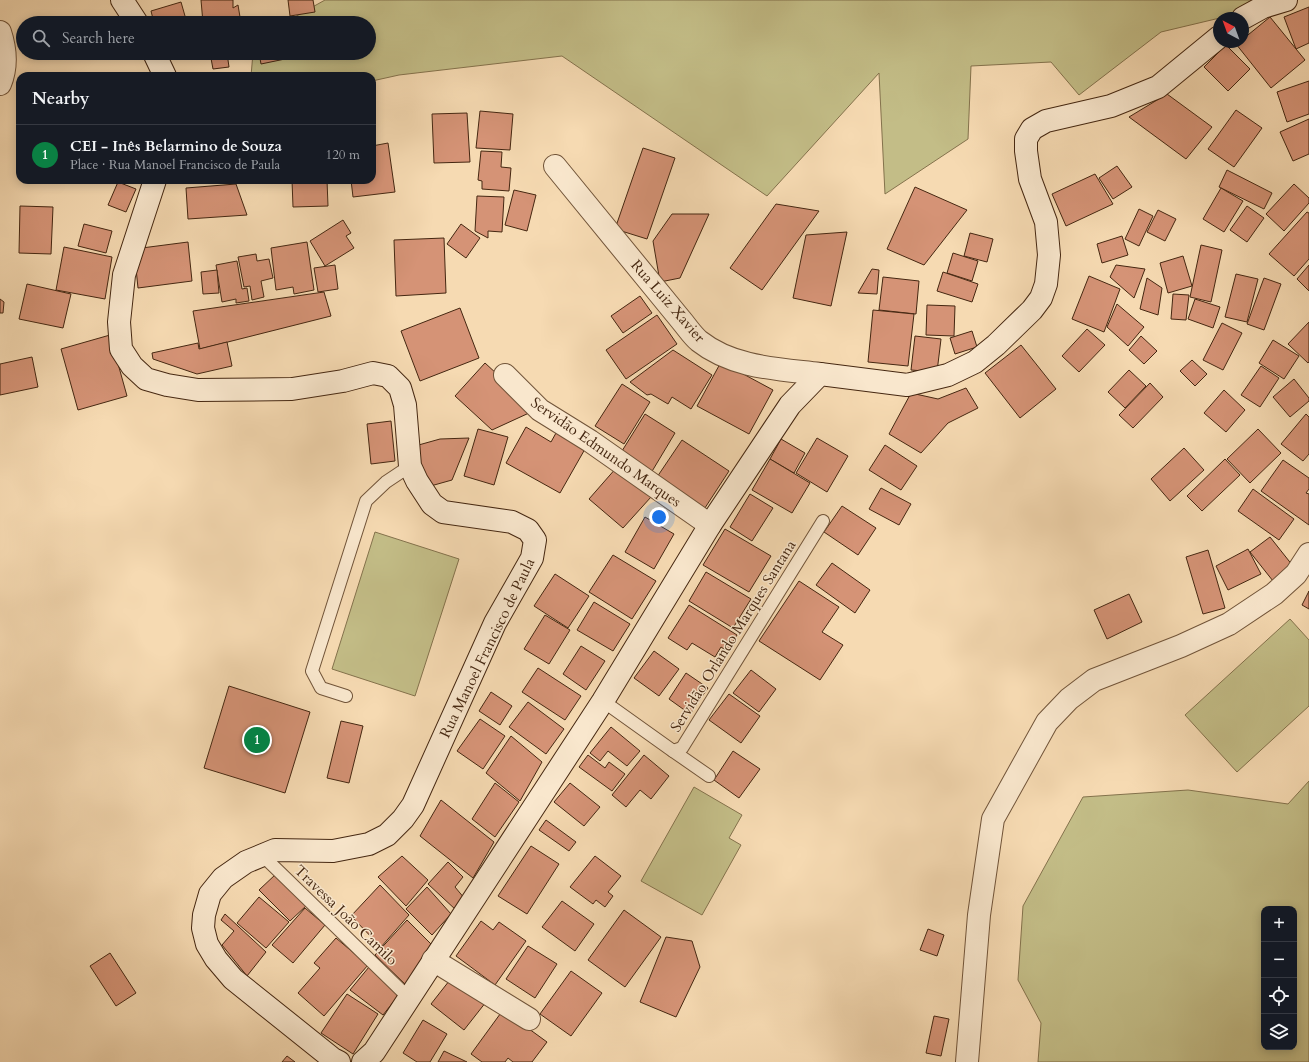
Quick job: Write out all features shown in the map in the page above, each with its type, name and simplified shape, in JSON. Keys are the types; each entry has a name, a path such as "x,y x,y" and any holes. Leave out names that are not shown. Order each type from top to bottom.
{"street":[{"path":"122,0 132,16"},
{"path":"1249,14 1263,6 1286,0"},
{"path":"0,32 5,46 5,63 0,84"},
{"path":"362,1062 374,1052 603,701 710,525 790,404 820,374 907,385 948,375 975,362 996,345 1032,310 1041,298 1046,284 1049,255 1046,222 1030,179 1026,151 1026,140 1032,129 1046,121 1111,106 1158,87 1213,42"},
{"path":"157,60 162,72"},
{"name":"Rua Luiz Xavier","path":"555,166 699,340 724,356 759,366 820,374"},
{"name":"Rua Manoel Francisco de Paula","path":"154,184 124,275 119,322 121,349 132,366 146,379 167,385 198,390 292,388 343,381 373,373 388,376 400,388 405,405 410,466 417,481 432,504 443,512 512,522 528,530 535,540 532,558 495,624 413,806 403,819 387,834 369,844 333,851 275,850 262,855 246,862 223,878 210,894 204,915 203,928 207,944 216,959 233,979 339,1062"},
{"name":"Servidão Edmundo Marques","path":"505,375 540,410 590,441 710,525"},
{"path":"967,1062 979,915 993,819 1047,722 1069,699 1094,680 1181,646 1229,624 1274,594 1296,574 1309,554"},
{"path":"433,960 529,1019"}],"lane":[{"path":"346,696 321,688 312,671 366,501 386,482 410,466"},
{"name":"Servidão Orlando Marques Santana","path":"603,701 673,751 682,748 822,521"},
{"path":"673,751 708,776"},
{"name":"Travessa João Camilo","path":"262,855 409,998"}],"shaded area":[{"path":"325,0 1266,0 1245,12 1213,12 1213,20 1161,32 1079,95 1051,62 971,66 968,139 885,194 879,73 767,196 562,56 399,75 376,80 376,72 251,72 252,60 376,60 376,16 296,16"},
{"path":"375,532 459,559 415,696 332,669"},
{"path":"1290,619 1309,640 1309,706 1237,772 1185,715"},
{"path":"1309,781 1309,1062 1038,1062 1041,1023 1018,980 1023,906 1083,797 1188,790 1288,804"},
{"path":"694,787 742,815 729,838 741,845 702,915 641,881"}],"building":[{"path":"201,0 233,0 233,8 238,5 240,16 202,16"},
{"path":"288,0 313,0 315,12 290,16"},
{"path":"181,2 185,16 152,16 151,11"},
{"path":"1309,7 1309,43 1296,49 1284,17"},
{"path":"1270,17 1305,60 1271,88 1239,48 1249,48 1249,34"},
{"path":"1223,48 1229,48 1250,69 1228,91 1204,67"},
{"path":"211,60 228,60 229,67 213,69"},
{"path":"260,60 280,60 261,64"},
{"path":"1309,81 1309,114 1287,122 1277,92"},
{"path":"1167,94 1212,127 1186,159 1129,117"},
{"path":"1236,110 1262,128 1234,167 1208,149"},
{"path":"480,111 513,114 510,150 476,148"},
{"path":"467,113 470,162 434,163 432,114"},
{"path":"1309,119 1309,154 1293,161 1280,132"},
{"path":"388,143 395,192 353,197 351,184 376,184 376,145"},
{"path":"643,148 675,158 647,239 615,229"},
{"path":"481,151 502,152 501,167 511,168 509,191 482,189 482,181 478,180"},
{"path":"1117,166 1132,187 1113,199 1099,178"},
{"path":"1227,170 1272,193 1264,209 1219,187"},
{"path":"1095,174 1113,204 1066,226 1052,194"},
{"path":"117,184 123,184 136,189 126,212 108,205"},
{"path":"236,184 247,215 188,219 186,188"},
{"path":"292,184 327,184 328,206 293,207"},
{"path":"1294,184 1309,198 1309,203 1284,231 1266,214"},
{"path":"915,187 967,210 924,265 887,249"},
{"path":"1221,188 1243,201 1224,232 1203,219"},
{"path":"514,190 536,195 527,231 505,225"},
{"path":"477,196 504,197 502,232 488,231 488,238 475,231"},
{"path":"776,204 819,211 762,290 730,268"},
{"path":"20,206 53,207 51,254 19,253"},
{"path":"1247,206 1264,218 1247,242 1230,230"},
{"path":"1139,209 1153,216 1139,246 1125,239"},
{"path":"1158,210 1176,219 1165,241 1147,232"},
{"path":"1307,212 1309,213 1309,259 1294,276 1269,254"},
{"path":"672,214 709,214 680,278 660,282 653,241"},
{"path":"343,220 351,233 346,236 354,248 325,266 310,241"},
{"path":"84,224 112,231 106,253 78,246"},
{"path":"461,224 480,238 466,258 447,244"},
{"path":"847,232 831,306 793,298 806,235"},
{"path":"970,233 993,239 987,262 964,256"},
{"path":"1122,236 1128,255 1102,263 1097,244"},
{"path":"444,238 446,293 396,296 394,240"},
{"path":"188,242 192,281 138,288 134,249"},
{"path":"307,242 314,290 294,294 293,287 276,290 271,248"},
{"path":"1201,245 1222,250 1211,302 1190,297"},
{"path":"64,247 112,257 105,299 56,290"},
{"path":"953,253 978,261 972,281 947,273"},
{"path":"256,254 257,261 269,259 273,278 261,281 264,297 252,300 250,286 244,287 238,257"},
{"path":"1183,256 1192,286 1168,293 1160,263"},
{"path":"237,261 242,289 247,288 249,301 236,303 236,299 222,302 216,265"},
{"path":"335,265 338,289 318,292 314,268"},
{"path":"1116,265 1145,269 1134,298 1110,277"},
{"path":"1309,265 1309,291 1297,279"},
{"path":"872,269 879,270 877,294 858,293"},
{"path":"217,270 219,293 203,294 201,272"},
{"path":"943,272 978,284 972,302 937,291"},
{"path":"1236,274 1258,279 1247,322 1225,317"},
{"path":"1089,276 1120,289 1104,332 1072,319"},
{"path":"883,277 919,281 916,314 879,310"},
{"path":"1147,278 1162,288 1158,315 1140,309"},
{"path":"1264,278 1281,284 1264,330 1247,324"},
{"path":"27,284 71,294 63,328 19,319"},
{"path":"324,292 331,316 200,349 193,311"},
{"path":"1173,294 1189,295 1186,320 1171,319"},
{"path":"640,296 652,313 623,333 611,316"},
{"path":"0,299 4,302 3,313 0,313"},
{"path":"1195,299 1220,307 1213,328 1188,319"},
{"path":"1117,304 1144,327 1128,346 1107,327"},
{"path":"927,305 955,306 954,336 926,335"},
{"path":"460,308 479,358 420,381 401,331"},
{"path":"873,310 914,314 908,366 868,362"},
{"path":"657,315 677,344 626,379 606,350"},
{"path":"1309,322 1309,362 1308,363 1288,344"},
{"path":"1222,323 1242,333 1223,370 1203,360"},
{"path":"1087,329 1105,345 1079,372 1062,356"},
{"path":"972,331 977,347 955,354 950,338"},
{"path":"110,335 127,396 78,410 61,349"},
{"path":"915,336 941,339 937,372 911,370"},
{"path":"1141,336 1157,351 1144,364 1129,350"},
{"path":"1273,340 1299,356 1284,379 1259,363"},
{"path":"227,342 232,366 197,374 153,359 152,353 198,343 199,349"},
{"path":"1021,345 1056,389 1020,418 985,373"},
{"path":"673,350 712,375 691,409 672,397 668,404 651,394 647,395 630,382"},
{"path":"32,357 38,387 0,395 0,364"},
{"path":"1192,360 1207,374 1195,386 1180,371"},
{"path":"721,362 773,390 749,434 697,406"},
{"path":"485,363 522,397 529,413 492,430 455,396"},
{"path":"1261,366 1279,378 1260,407 1241,395"},
{"path":"1129,370 1146,386 1125,408 1108,392"},
{"path":"1294,379 1309,398 1309,401 1290,417 1273,397"},
{"path":"1150,383 1163,397 1133,428 1119,415"},
{"path":"622,384 650,402 624,444 595,426"},
{"path":"966,388 978,408 948,423 921,453 889,434 911,393 938,399"},
{"path":"1224,390 1245,410 1226,432 1204,413"},
{"path":"645,414 675,433 648,478 617,459"},
{"path":"1306,414 1309,417 1309,454 1303,461 1281,444"},
{"path":"391,421 395,461 371,464 367,424"},
{"path":"526,427 551,442 556,433 585,449 560,493 506,463"},
{"path":"478,429 508,437 494,485 464,476"},
{"path":"1258,429 1281,453 1250,483 1227,459"},
{"path":"469,438 452,480 427,487 415,446 440,439"},
{"path":"817,438 848,456 827,492 796,473"},
{"path":"781,439 805,453 794,473 770,459"},
{"path":"682,440 729,471 701,514 653,483"},
{"path":"885,445 917,466 901,490 869,470"},
{"path":"1184,448 1204,470 1170,501 1151,479"},
{"path":"770,459 810,483 792,513 752,490"},
{"path":"1225,459 1240,475 1202,511 1187,496"},
{"path":"1283,460 1309,478 1309,489 1306,493 1309,494 1309,525 1261,491"},
{"path":"617,467 651,497 623,528 589,499"},
{"path":"881,488 911,504 899,525 869,509"},
{"path":"1253,489 1294,519 1279,540 1238,511"},
{"path":"750,494 773,508 752,541 730,527"},
{"path":"842,506 876,528 858,555 824,532"},
{"path":"645,517 674,534 654,569 625,552"},
{"path":"725,529 771,556 749,592 703,565"},
{"path":"1270,537 1293,566 1273,581 1250,552"},
{"path":"1248,549 1261,574 1228,590 1216,566"},
{"path":"1208,550 1225,608 1203,614 1186,557"},
{"path":"613,555 656,581 632,619 589,592"},
{"path":"832,563 870,590 855,613 816,585"},
{"path":"706,572 751,599 733,628 689,601"},
{"path":"555,574 589,596 568,628 534,606"},
{"path":"799,581 839,607 822,632 843,645 820,680 759,641"},
{"path":"1309,591 1309,609 1302,605"},
{"path":"1129,594 1142,622 1107,639 1094,610"},
{"path":"594,602 630,624 613,651 577,630"},
{"path":"689,605 737,635 727,651 721,647 715,657 692,643 687,650 668,638"},
{"path":"545,615 570,630 549,664 524,649"},
{"path":"581,646 605,661 586,690 563,674"},
{"path":"654,651 679,669 659,696 634,678"},
{"path":"538,668 581,696 565,720 522,692"},
{"path":"751,670 776,689 759,712 733,693"},
{"path":"686,673 708,688 690,714 669,699"},
{"path":"229,686 310,712 285,793 204,768"},
{"path":"491,692 512,706 500,725 479,711"},
{"path":"729,694 760,716 741,743 709,720"},
{"path":"528,702 564,729 546,754 509,727"},
{"path":"480,719 505,736 483,769 457,751"},
{"path":"341,721 363,726 349,783 327,778"},
{"path":"611,727 640,751 627,766 608,751 600,761 590,753"},
{"path":"511,736 542,762 520,801 486,773"},
{"path":"733,751 760,769 739,798 714,780"},
{"path":"588,755 605,768 609,762 625,774 612,791 579,767"},
{"path":"644,755 669,776 651,799 640,790 626,807 612,795"},
{"path":"495,783 519,802 495,837 472,819"},
{"path":"570,783 600,807 584,826 554,802"},
{"path":"441,800 494,842 473,878 420,836"},
{"path":"546,820 576,842 569,851 539,830"},
{"path":"531,846 559,864 527,914 498,896"},
{"path":"402,856 428,880 406,906 378,877"},
{"path":"595,856 621,876 608,892 613,896 605,907 596,900 593,904 570,887"},
{"path":"448,862 463,877 455,887 465,899 456,910 428,884"},
{"path":"276,874 307,905 290,921 259,890"},
{"path":"380,885 409,915 381,947 351,916"},
{"path":"427,887 451,914 432,935 406,909"},
{"path":"259,897 289,922 266,948 237,923"},
{"path":"562,901 594,924 575,951 542,927"},
{"path":"305,908 325,925 293,963 272,945"},
{"path":"624,910 661,937 625,987 588,960"},
{"path":"225,914 266,952 247,976 222,945 234,931 221,920"},
{"path":"407,920 431,944 406,985 375,955"},
{"path":"481,921 493,930 499,922 526,941 495,985 456,956"},
{"path":"928,929 944,935 937,956 920,950"},
{"path":"666,937 692,941 700,967 676,1017 640,1002"},
{"path":"336,938 368,965 324,1016 298,993 320,968 314,963"},
{"path":"528,946 557,964 535,998 506,979"},
{"path":"110,953 136,993 116,1006 90,966"},
{"path":"369,967 398,996 383,1015 350,990"},
{"path":"571,971 602,993 571,1036 540,1014"},
{"path":"453,976 486,1002 464,1030 431,1004"},
{"path":"347,994 378,1014 353,1054 321,1033"},
{"path":"503,1010 547,1042 532,1062 513,1062 508,1058 505,1062 482,1062 471,1054"},
{"path":"934,1016 949,1019 941,1056 926,1053"},
{"path":"423,1020 447,1034 430,1062 417,1062 403,1053"},
{"path":"444,1051 467,1062 438,1062"},
{"path":"287,1056 295,1062 282,1062"}],"place":[{"name":"CEI - Inês Belarmino de Souza","path":"257,740"}]}
